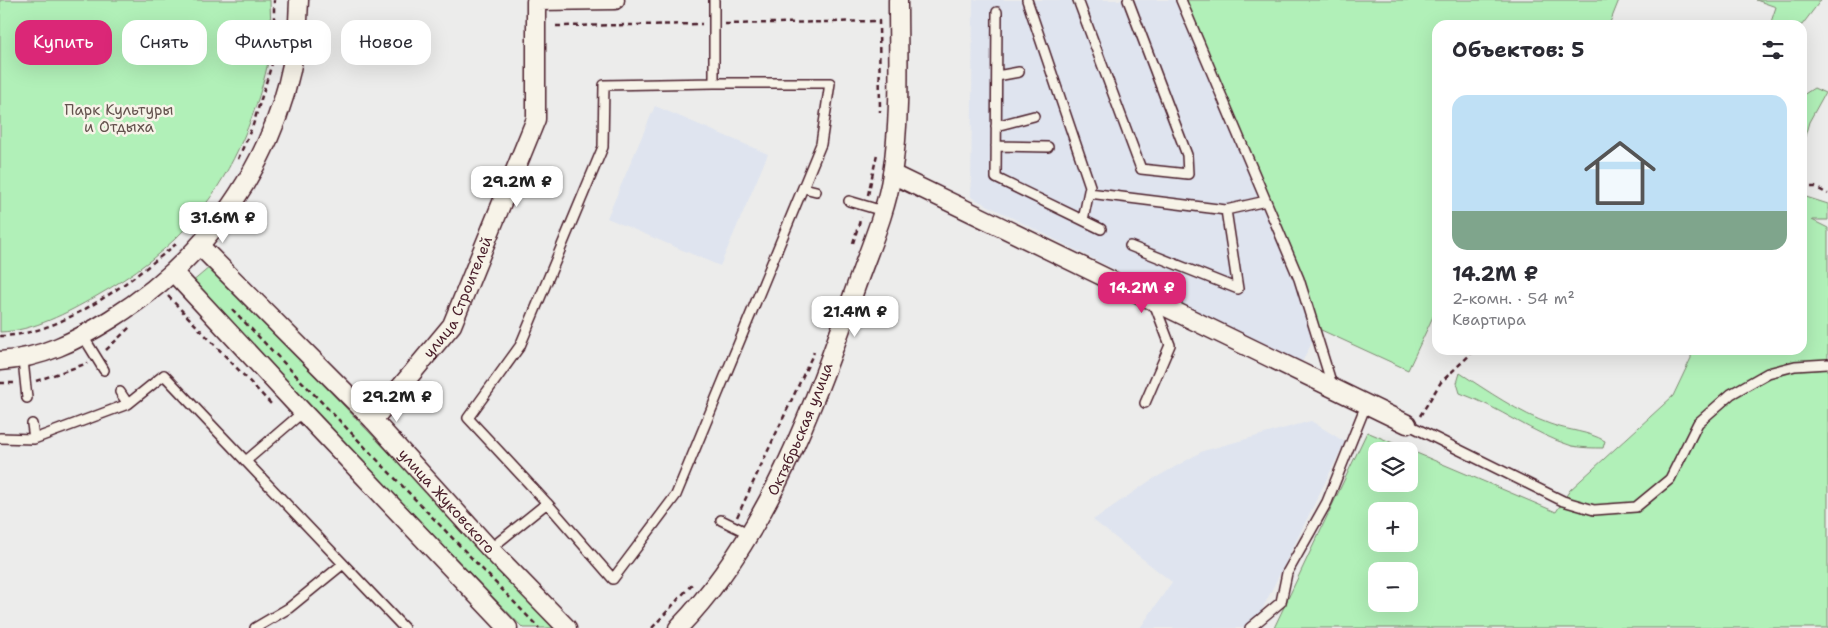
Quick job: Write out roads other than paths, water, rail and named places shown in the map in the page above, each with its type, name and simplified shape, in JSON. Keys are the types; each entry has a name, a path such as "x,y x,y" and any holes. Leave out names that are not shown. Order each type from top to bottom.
{"street":[{"path":"0,362 23,360 56,350 83,336 129,308 174,273 200,246 232,206 262,155 294,60 299,26 299,0"},
{"name":"улица Строителей","path":"373,420 452,325 536,119 536,1 615,0"},
{"name":"Октябрьская улица","path":"678,628 736,558 790,455 828,367 883,210 892,174 898,89 898,0"},
{"path":"892,174 1411,426"},
{"name":"улица Жуковского","path":"200,246 373,420 490,549 567,628"},
{"path":"174,273 296,418 508,628"}],"lane":[{"path":"714,0 714,83"},
{"path":"1026,0 1090,186 1083,220"},
{"path":"1078,0 1141,169 1188,174 1187,155 1128,0"},
{"path":"1181,0 1299,280 1333,388"},
{"path":"997,12 996,178 1101,229"},
{"path":"997,76 1019,72"},
{"path":"714,83 830,83 821,144 680,497 613,579 547,503 468,418 520,346 603,147 604,85 714,83"},
{"path":"996,126 1034,116"},
{"path":"996,146 1048,147"},
{"path":"804,188 816,191"},
{"path":"1089,193 1226,210 1266,201"},
{"path":"849,201 883,210"},
{"path":"1130,246 1238,289 1226,210"},
{"path":"1145,403 1170,345 1153,300"},
{"path":"83,336 104,370"},
{"path":"23,360 28,398"},
{"path":"1411,426 1563,501 1594,510 1636,507 1670,479 1698,423 1731,394 1768,373 1795,366 1828,364"},
{"path":"0,438 34,439 128,404 164,375 247,460 404,628"},
{"path":"120,392 128,404"},
{"path":"1250,628 1281,602 1287,573 1326,502 1366,405"},
{"path":"247,460 296,418"},
{"path":"32,424 34,439"},
{"path":"490,549 547,503"},
{"path":"722,520 750,534"},
{"path":"255,628 289,608 343,564"}],"park label":[{"name":"Парк Культуры и Отдыха","path":"119,118"}]}
